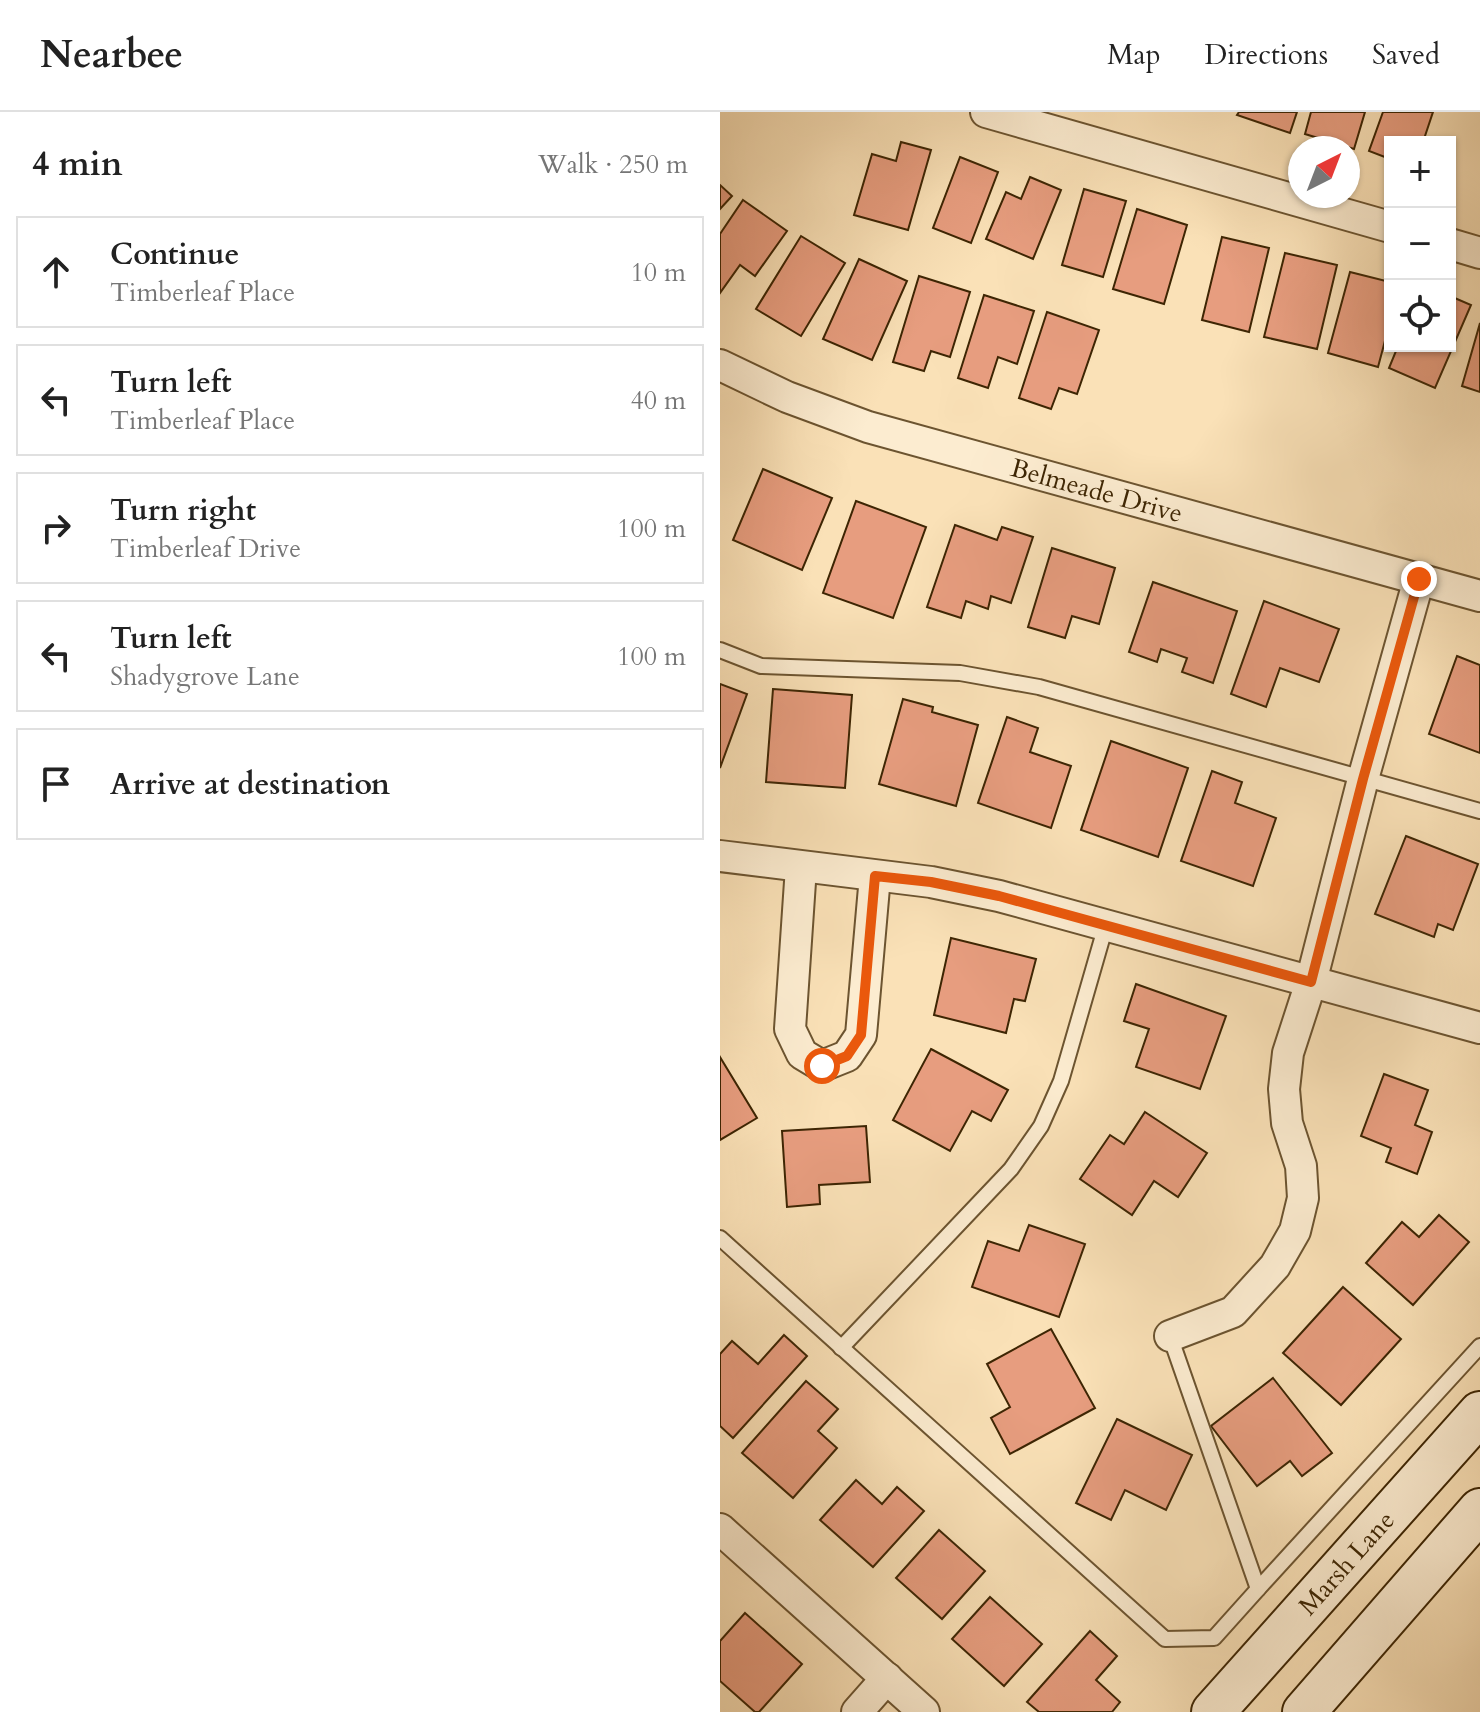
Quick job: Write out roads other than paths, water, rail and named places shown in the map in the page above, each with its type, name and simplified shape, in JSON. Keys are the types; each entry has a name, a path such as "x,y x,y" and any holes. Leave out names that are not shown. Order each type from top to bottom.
{"main road":[{"name":"Marsh Lane","path":"1213,1712 1480,1413"},
{"path":"1304,1712 1470,1528"}],"street":[{"path":"986,112 1384,225"},
{"path":"1456,246 1480,253"},
{"name":"Belmeade Drive","path":"720,365 787,397 868,427 1480,596"},
{"path":"1170,1336 1233,1312 1275,1266 1295,1231 1303,1198 1301,1166 1287,1123 1284,1089 1288,1053 1311,982 1419,579"},
{"path":"720,856 931,882 999,896 1480,1028"},
{"path":"801,867 790,1029 802,1054 822,1066 847,1056 861,1035 875,876"},
{"path":"720,1529 924,1712"},
{"path":"857,1712 887,1678"}],"lane":[{"path":"720,650 761,666 960,673 1039,687 1480,811"},
{"path":"841,1348 1011,1169 1041,1126 1061,1081 1106,925"},
{"path":"720,1238 1165,1639 1214,1638 1480,1346"},
{"path":"1170,1336 1258,1589"}]}
